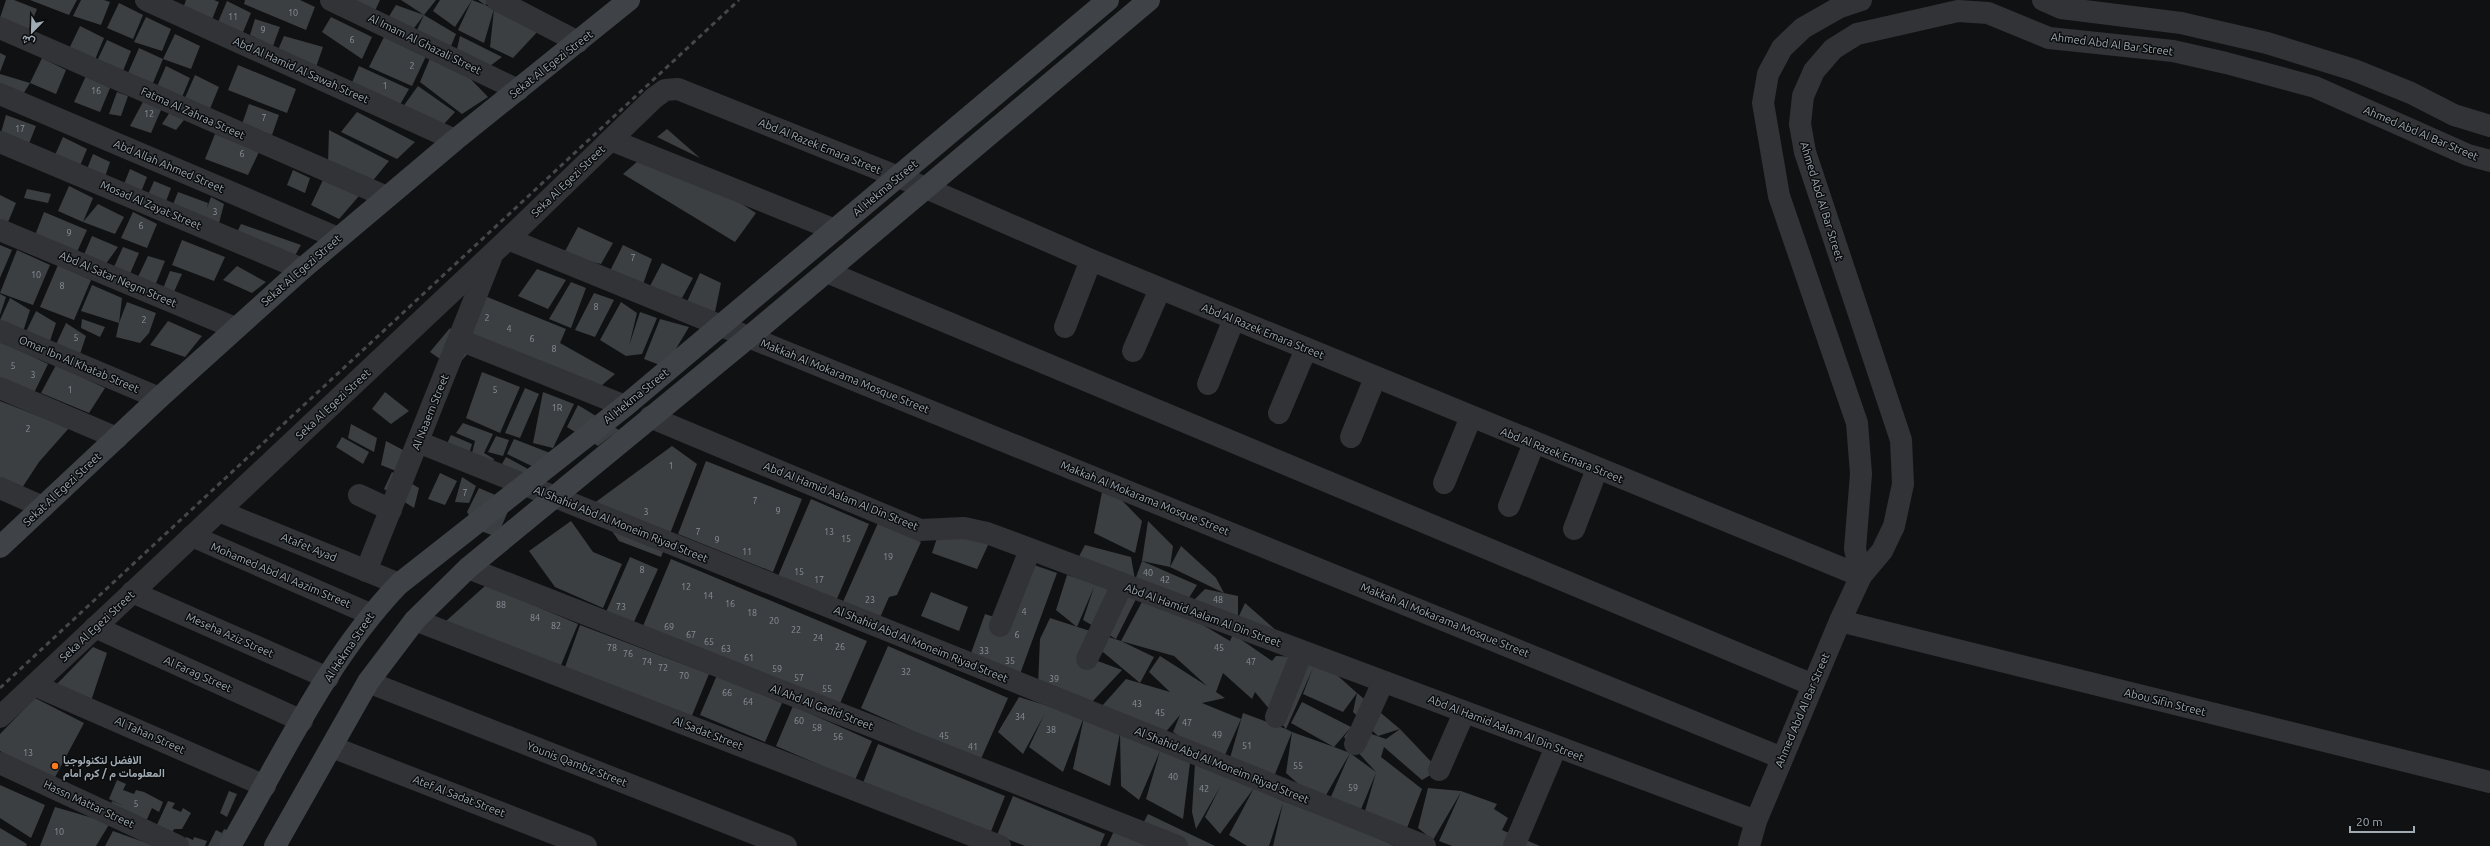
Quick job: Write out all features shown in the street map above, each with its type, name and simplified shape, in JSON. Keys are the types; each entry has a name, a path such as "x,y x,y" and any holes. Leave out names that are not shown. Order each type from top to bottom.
{"street":[{"name":"Abd Al Hamid Al Sawah Street","path":"146,0 455,140"},
{"name":"Al Imam Al Ghazali Street","path":"331,0 518,90"},
{"path":"497,0 578,42"},
{"name":"Sekat Al Egezi Street","path":"0,547 235,328 386,197 623,6 643,0"},
{"name":"Al Hekma Street","path":"230,846 328,678 370,614 399,584 625,406 1108,0"},
{"path":"275,846 368,682 415,620 468,568 827,272 1149,0"},
{"path":"1861,576 1855,549 1861,474 1857,422 1779,196 1763,103 1768,74 1782,48 1803,28 1840,7 1862,0"},
{"path":"2044,0 2061,8 2181,23 2267,42 2354,70 2411,93 2454,115 2490,126"},
{"name":"Ahmed Abd Al Bar Street","path":"1749,846 1756,821 1840,621 1861,576 1882,552 1894,526 1903,484 1901,440 1805,152 1800,124 1803,96 1814,71 1833,49 1857,34 1884,26 1958,11 1988,13 2049,38 2173,51 2226,63 2315,87 2468,155 2490,161"},
{"name":"Fatma Al Zahraa Street","path":"0,28 386,197"},
{"name":"Abd Al Razek Emara Street","path":"665,90 678,89 926,188 1160,289 1597,470 1861,576"},
{"name":"Seka Al Egezi Street","path":"0,717 665,90"},
{"name":"Abd Allah Ahmed Street","path":"0,94 338,238"},
{"path":"611,140 835,230"},
{"name":"Mosad Al Zayat Street","path":"0,142 302,269"},
{"name":"Abd Al Satar Negm Street","path":"0,230 235,328"},
{"name":"Makkah Al Mokarama Mosque Street","path":"501,246 722,325 1782,758"},
{"name":"Al Naaem Street","path":"366,571 460,340 501,246"},
{"path":"1065,327 1091,260"},
{"path":"827,272 1813,685"},
{"path":"1133,352 1160,289"},
{"path":"1208,384 1234,319"},
{"name":"Omar Ibn Al Khatab Street","path":"0,331 159,398"},
{"path":"460,340 625,406"},
{"path":"1279,413 1306,349"},
{"path":"1351,437 1375,378"},
{"path":"0,388 118,438"},
{"name":"Abd Al Hamid Aalam Al Din Street","path":"650,417 920,530 964,528 987,533 1122,585 1756,821"},
{"path":"1444,483 1471,417"},
{"name":"Al Shahid Abd Al Moneim Riyad Street","path":"418,442 524,486 1425,846"},
{"path":"1509,506 1534,443"},
{"path":"1574,529 1597,470"},
{"path":"0,488 43,507"},
{"path":"359,495 391,510"},
{"name":"Atafet Ayad","path":"219,511 399,584"},
{"name":"Mohamed Abd Al Aazim Street","path":"192,536 370,614"},
{"path":"1000,626 1030,550"},
{"name":"Al Ahd Al Gadid Street","path":"468,568 1177,846"},
{"path":"1087,659 1122,585"},
{"name":"Meseha Aziz Street","path":"132,592 328,678"},
{"name":"Al Sadat Street","path":"415,620 1000,846"},
{"name":"Abou Sifin Street","path":"1840,621 2490,782"},
{"name":"Al Farag Street","path":"95,627 302,721"},
{"path":"1276,717 1302,652"},
{"name":"Younis Qambiz Street","path":"368,682 786,846"},
{"path":"1356,744 1383,682"},
{"name":"Al Tahan Street","path":"34,685 265,786"},
{"path":"1439,770 1464,713"},
{"name":"Atef Al Sadat Street","path":"332,747 586,846"},
{"path":"1514,846 1556,747"},
{"name":"Hassn Mattar Street","path":"0,763 178,846"}],"building":[{"path":"6,0 14,0 37,9 29,29 0,18"},
{"path":"30,0 77,0 69,15"},
{"path":"81,0 104,0 110,2 101,25 73,16"},
{"path":"186,0 214,0 219,2 211,22 182,11"},
{"path":"245,0 300,0 315,7 306,30 244,4"},
{"path":"349,0 380,0 373,15"},
{"path":"401,0 436,0 424,15"},
{"path":"440,0 472,0 455,27 433,11"},
{"path":"472,0 485,5 540,29 513,58 490,47 494,9 484,43 458,30"},
{"path":"478,0 496,0 485,5"},
{"path":"227,1 251,13 241,37 216,27"},
{"path":"119,3 143,15 133,39 107,28"},
{"path":"396,5 424,15 408,36 388,18"},
{"path":"424,15 456,34 449,51 416,32"},
{"path":"146,17 171,29 162,51 134,42"},
{"path":"331,17 372,37 362,59 322,32"},
{"path":"255,19 280,27 273,46 250,35"},
{"path":"80,26 104,38 94,62 68,51"},
{"path":"175,34 200,46 191,69 163,59"},
{"path":"385,35 427,54 412,86 369,67"},
{"path":"284,36 323,47 316,67 278,50"},
{"path":"460,36 502,57 490,66 457,49"},
{"path":"107,40 131,51 121,76 95,65"},
{"path":"139,48 163,59 153,83 128,73"},
{"path":"0,53 6,56 0,72"},
{"path":"431,56 457,65 488,97 462,114 420,82"},
{"path":"42,58 66,70 56,94 30,83"},
{"path":"238,65 296,89 287,113 228,90"},
{"path":"166,66 190,78 180,102 155,91"},
{"path":"359,66 409,89 394,115 348,92"},
{"path":"0,74 30,83 22,96 0,90"},
{"path":"195,75 219,87 209,111 184,100"},
{"path":"86,76 110,88 100,112 74,102"},
{"path":"418,86 455,112 432,137 397,115"},
{"path":"117,92 128,96 121,116 109,114"},
{"path":"144,100 161,110 151,133 130,126"},
{"path":"249,104 279,115 272,135 242,124"},
{"path":"170,112 184,120 176,130 162,124"},
{"path":"357,112 415,142 397,159 341,132"},
{"path":"6,115 36,126 28,146 0,136"},
{"path":"667,129 700,158 657,137"},
{"path":"329,130 389,161 370,184 328,164"},
{"path":"215,134 259,152 248,175 205,159"},
{"path":"63,137 87,149 77,173 52,162"},
{"path":"653,148 756,213 735,242 623,174"},
{"path":"93,154 110,162 105,177 87,169"},
{"path":"130,169 147,177 141,192 124,184"},
{"path":"293,170 310,178 305,193 287,185"},
{"path":"323,180 359,196 339,219 311,205"},
{"path":"154,181 171,188 165,204 148,195"},
{"path":"69,186 93,198 83,222 58,211"},
{"path":"27,189 51,194 48,203 24,198"},
{"path":"178,192 208,203 207,208 211,197 224,204 218,227 170,212"},
{"path":"0,195 16,203 6,227 0,225"},
{"path":"98,204 124,217 115,234 83,222"},
{"path":"44,212 87,230 76,254 34,238"},
{"path":"133,212 157,224 147,248 121,238"},
{"path":"241,224 301,245 285,273 229,249"},
{"path":"578,227 613,243 601,264 563,255"},
{"path":"92,236 118,247 105,265 83,257"},
{"path":"182,240 225,257 214,281 172,265"},
{"path":"0,245 12,250 0,278"},
{"path":"623,245 652,259 643,284 609,273"},
{"path":"123,247 139,253 129,276 113,269"},
{"path":"17,250 50,265 33,305 0,293"},
{"path":"148,256 165,261 154,288 136,281"},
{"path":"662,263 693,278 682,298 649,288"},
{"path":"58,265 91,280 74,320 40,307"},
{"path":"237,266 266,282 252,293 223,280"},
{"path":"537,269 566,280 548,309 518,296"},
{"path":"170,271 182,274 173,294 162,291"},
{"path":"700,273 721,283 715,312 686,304"},
{"path":"571,282 586,288 571,328 549,319"},
{"path":"92,285 122,298 119,323 81,311"},
{"path":"594,293 614,300 595,337 575,330"},
{"path":"0,294 6,297 0,315"},
{"path":"480,294 566,329 560,343 615,374 594,392 463,337"},
{"path":"10,298 30,310 21,338 0,329 0,320"},
{"path":"127,302 156,313 149,333 140,343 116,337 119,323"},
{"path":"621,302 637,313 629,346 640,312 657,318 642,354 626,356 600,340"},
{"path":"36,311 56,323 47,350 22,340"},
{"path":"82,319 105,327 100,337 81,328"},
{"path":"660,319 689,327 665,367 644,359"},
{"path":"168,321 202,336 185,357 150,345"},
{"path":"66,323 86,336 77,363 52,353"},
{"path":"450,328 471,350 454,369 430,352"},
{"path":"0,341 48,364 33,395 0,379"},
{"path":"56,365 105,388 89,413 41,393"},
{"path":"482,372 520,387 500,433 466,418"},
{"path":"525,388 539,394 520,438 505,433"},
{"path":"385,392 409,411 391,424 372,409"},
{"path":"543,392 574,404 553,448 533,443"},
{"path":"0,401 69,428 39,462 20,491 0,481"},
{"path":"578,405 619,430 598,446 567,427"},
{"path":"463,423 493,434 484,453 494,459 487,476 471,457 475,441 456,433"},
{"path":"351,424 377,438 374,452 348,438"},
{"path":"451,435 472,444 465,469 441,457"},
{"path":"496,436 509,440 503,456 488,452"},
{"path":"342,437 369,452 363,464 336,447"},
{"path":"514,439 550,453 542,471 507,454"},
{"path":"386,441 422,460 411,477 381,465"},
{"path":"672,446 697,464 661,557 619,541 593,504"},
{"path":"506,457 546,479 494,478"},
{"path":"706,461 802,499 773,572 678,534"},
{"path":"392,472 419,488 414,508 384,489"},
{"path":"440,473 457,481 445,505 428,499"},
{"path":"462,477 476,486 469,503 455,502"},
{"path":"1104,482 1142,521 1135,553 1094,533"},
{"path":"479,488 512,502 497,537 478,530 467,512"},
{"path":"811,499 869,524 836,601 778,576"},
{"path":"571,521 593,552 622,564 603,608 555,587 529,551"},
{"path":"1148,521 1173,546 1170,567 1142,561"},
{"path":"878,523 921,542 897,595 889,597 879,620 842,604"},
{"path":"963,534 989,543 977,569 932,553 937,538"},
{"path":"1085,545 1131,557 1135,580 1142,561 1197,585 1187,601 1074,566"},
{"path":"1181,546 1216,578 1224,593 1170,567"},
{"path":"630,557 658,569 633,624 606,612"},
{"path":"671,559 867,641 838,708 643,626"},
{"path":"1034,565 1057,573 1020,674 970,656 985,614 1012,623"},
{"path":"1067,575 1095,583 1140,591 1116,639 1083,620 1094,587 1077,627 1056,610"},
{"path":"486,585 578,624 559,670 445,622"},
{"path":"1205,589 1238,596 1238,618 1245,603 1287,640 1193,601"},
{"path":"931,592 968,607 959,631 921,616"},
{"path":"1143,600 1191,618 1230,641 1233,634 1272,661 1276,656 1318,658 1357,693 1343,712 1303,694 1313,668 1286,729 1255,692 1252,699 1223,673 1216,692 1225,698 1202,703 1241,719 1221,764 1173,732 1180,715 1159,740 1102,706 1126,679 1170,692 1149,672 1160,656 1207,686 1174,656 1121,641"},
{"path":"1050,618 1121,641 1154,657 1140,683 1103,652 1095,660 1122,670 1091,703 1038,685 1040,639"},
{"path":"580,625 709,674 691,718 564,670"},
{"path":"888,646 1008,698 980,761 861,708"},
{"path":"93,647 107,653 91,701 56,685"},
{"path":"717,675 782,703 765,742 700,715"},
{"path":"1357,693 1400,729 1378,736 1353,712"},
{"path":"1019,697 1084,717 1063,772 1029,747 1044,715 1023,754 998,732"},
{"path":"35,698 84,723 53,781 0,751 0,734"},
{"path":"1302,702 1351,727 1334,747 1291,723"},
{"path":"793,706 872,741 855,780 776,746"},
{"path":"1243,713 1292,732 1271,784 1230,758"},
{"path":"1084,717 1120,733 1110,786 1073,769"},
{"path":"1351,727 1386,739 1400,729 1439,770 1422,780 1384,747 1381,757 1422,789 1407,828 1365,811 1376,773 1357,819 1330,799 1350,753 1376,772 1344,737"},
{"path":"1292,732 1350,753 1321,804 1286,773"},
{"path":"1120,733 1190,763 1183,819 1146,799 1160,751 1139,800 1121,786"},
{"path":"878,744 1005,796 990,834 863,783"},
{"path":"1195,763 1254,788 1220,834 1205,817 1220,787 1196,829 1192,812"},
{"path":"117,780 126,784 123,790 134,794 136,790 144,792 163,802 159,812 152,808 144,826 106,815 112,801 124,806 109,799"},
{"path":"0,785 45,805 31,838 0,818"},
{"path":"1254,788 1283,801 1355,828 1395,846 1273,846 1283,803 1269,846 1247,846 1229,835"},
{"path":"1428,788 1461,791 1497,804 1494,809 1508,818 1502,830 1540,846 1452,846 1439,841 1461,792 1433,840 1418,828"},
{"path":"229,791 237,794 227,817 220,813"},
{"path":"1013,796 1105,834 1100,846 1025,846 997,835"},
{"path":"168,801 175,803 172,808 181,812 183,808 191,813 182,829 174,829 170,838 154,831"},
{"path":"55,807 110,823 96,846 40,846"},
{"path":"1148,814 1215,846 1164,846 1139,831"},
{"path":"0,828 27,844 26,846 0,846"},
{"path":"224,829 241,835 236,846 208,846 216,830 222,833"},
{"path":"113,831 155,846 105,846"},
{"path":"1114,831 1149,846 1107,846"},
{"path":"186,837 193,840 194,837 207,841 205,846 187,846 183,844"}],"railway":[{"path":"0,688 739,0"}],"place":[{"name":"الافضل لتكنولوجيا المعلومات م / كرم امام","path":"55,766"}]}
